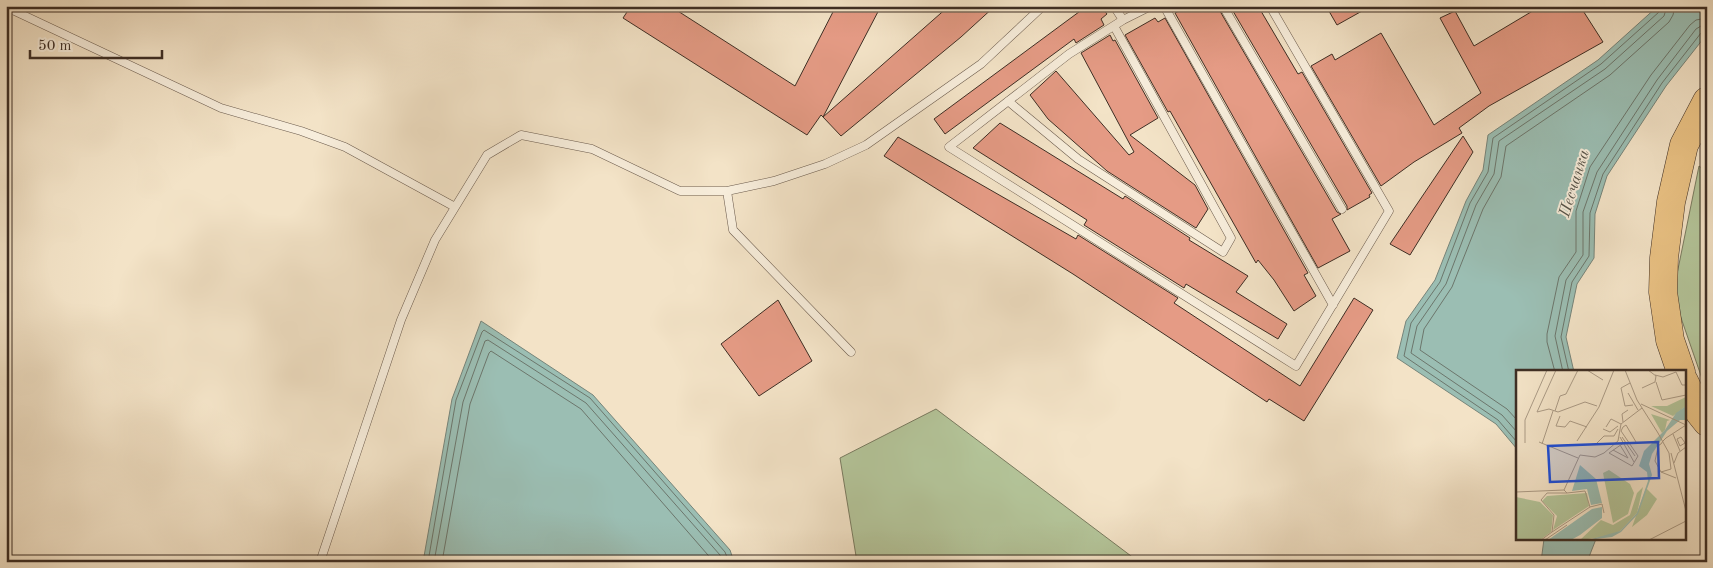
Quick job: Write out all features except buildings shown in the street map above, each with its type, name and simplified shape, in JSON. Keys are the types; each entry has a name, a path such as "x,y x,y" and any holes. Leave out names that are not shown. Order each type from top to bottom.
{"highway":[{"path":"1680,370 1670,340 1663,292 1664,258 1670,202 1684,145 1707,101"},
{"path":"1686,385 1699,412 1707,422"}],"lane":[{"path":"320,562 401,320 435,240 487,155 521,135 592,149 680,191 727,191 774,181 825,164 866,145 981,64 1042,6"},
{"path":"1114,6 1123,20"},
{"path":"1151,6 1123,20 1069,54 949,147 1296,366 1389,211 1270,6"},
{"path":"1164,6 1333,305"},
{"path":"1223,6 1342,209"},
{"path":"6,7 221,108 301,131 345,147 455,207"},
{"path":"1008,101 1078,159 1223,252 1231,238 1114,26"},
{"path":"727,191 733,230 851,352"}],"green space":[{"path":"1699,166 1707,172 1707,393 1679,312 1675,284"},
{"path":"936,409 1139,562 857,562 840,458"}],"water":[{"name":"Песчанка","path":"1658,6 1707,6 1707,34 1666,86 1607,176 1595,214 1594,258 1577,284 1566,337 1574,370 1516,370 1516,448 1496,424 1397,358 1406,321 1435,280 1466,201 1483,170 1488,135 1598,60"},
{"path":"481,321 593,395 730,550 734,562 423,562 452,399"},
{"path":"1544,540 1596,540 1587,562 1541,562"}]}
